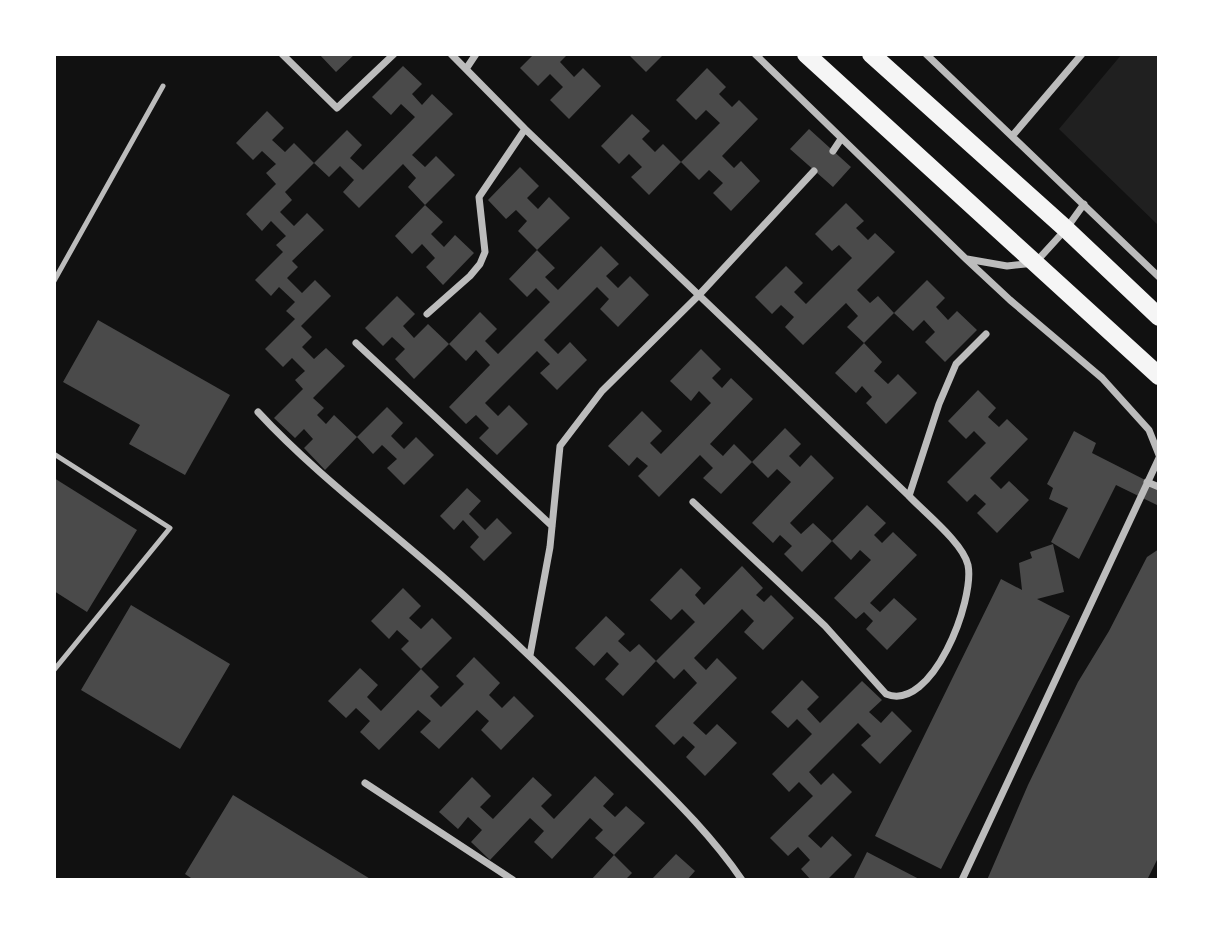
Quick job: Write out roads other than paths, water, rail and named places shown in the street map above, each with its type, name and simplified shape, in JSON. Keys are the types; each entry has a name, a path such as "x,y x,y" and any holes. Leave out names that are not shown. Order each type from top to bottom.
{"main road":[{"path":"806,54 1159,376"},
{"path":"871,54 1066,229 1159,317"}],"street":[{"path":"282,54 337,108 394,54"},
{"path":"451,54 698,296 909,496 960,549 968,565 968,589 962,614 938,665 926,682 916,691 894,697 886,694 825,626 693,502"},
{"path":"466,69 476,54"},
{"path":"755,54 966,259 1102,378 1149,430 1159,456 962,880"},
{"path":"926,54 1159,277"},
{"path":"1013,135 1082,54"},
{"path":"426,314 480,264 485,252 480,197 525,129"},
{"path":"833,151 841,139"},
{"path":"530,655 552,526 560,446 602,391 698,296 814,171"},
{"path":"966,259 1007,266 1035,263 1066,229 1084,204"},
{"path":"909,496 939,404 956,364 986,334"},
{"path":"356,343 552,526"},
{"path":"258,412 289,446 530,655 702,827 743,880"},
{"path":"1147,482 1159,488"},
{"path":"365,783 513,880"}],"lane":[{"path":"54,281 163,86"},
{"path":"54,454 170,528 54,670"}]}
